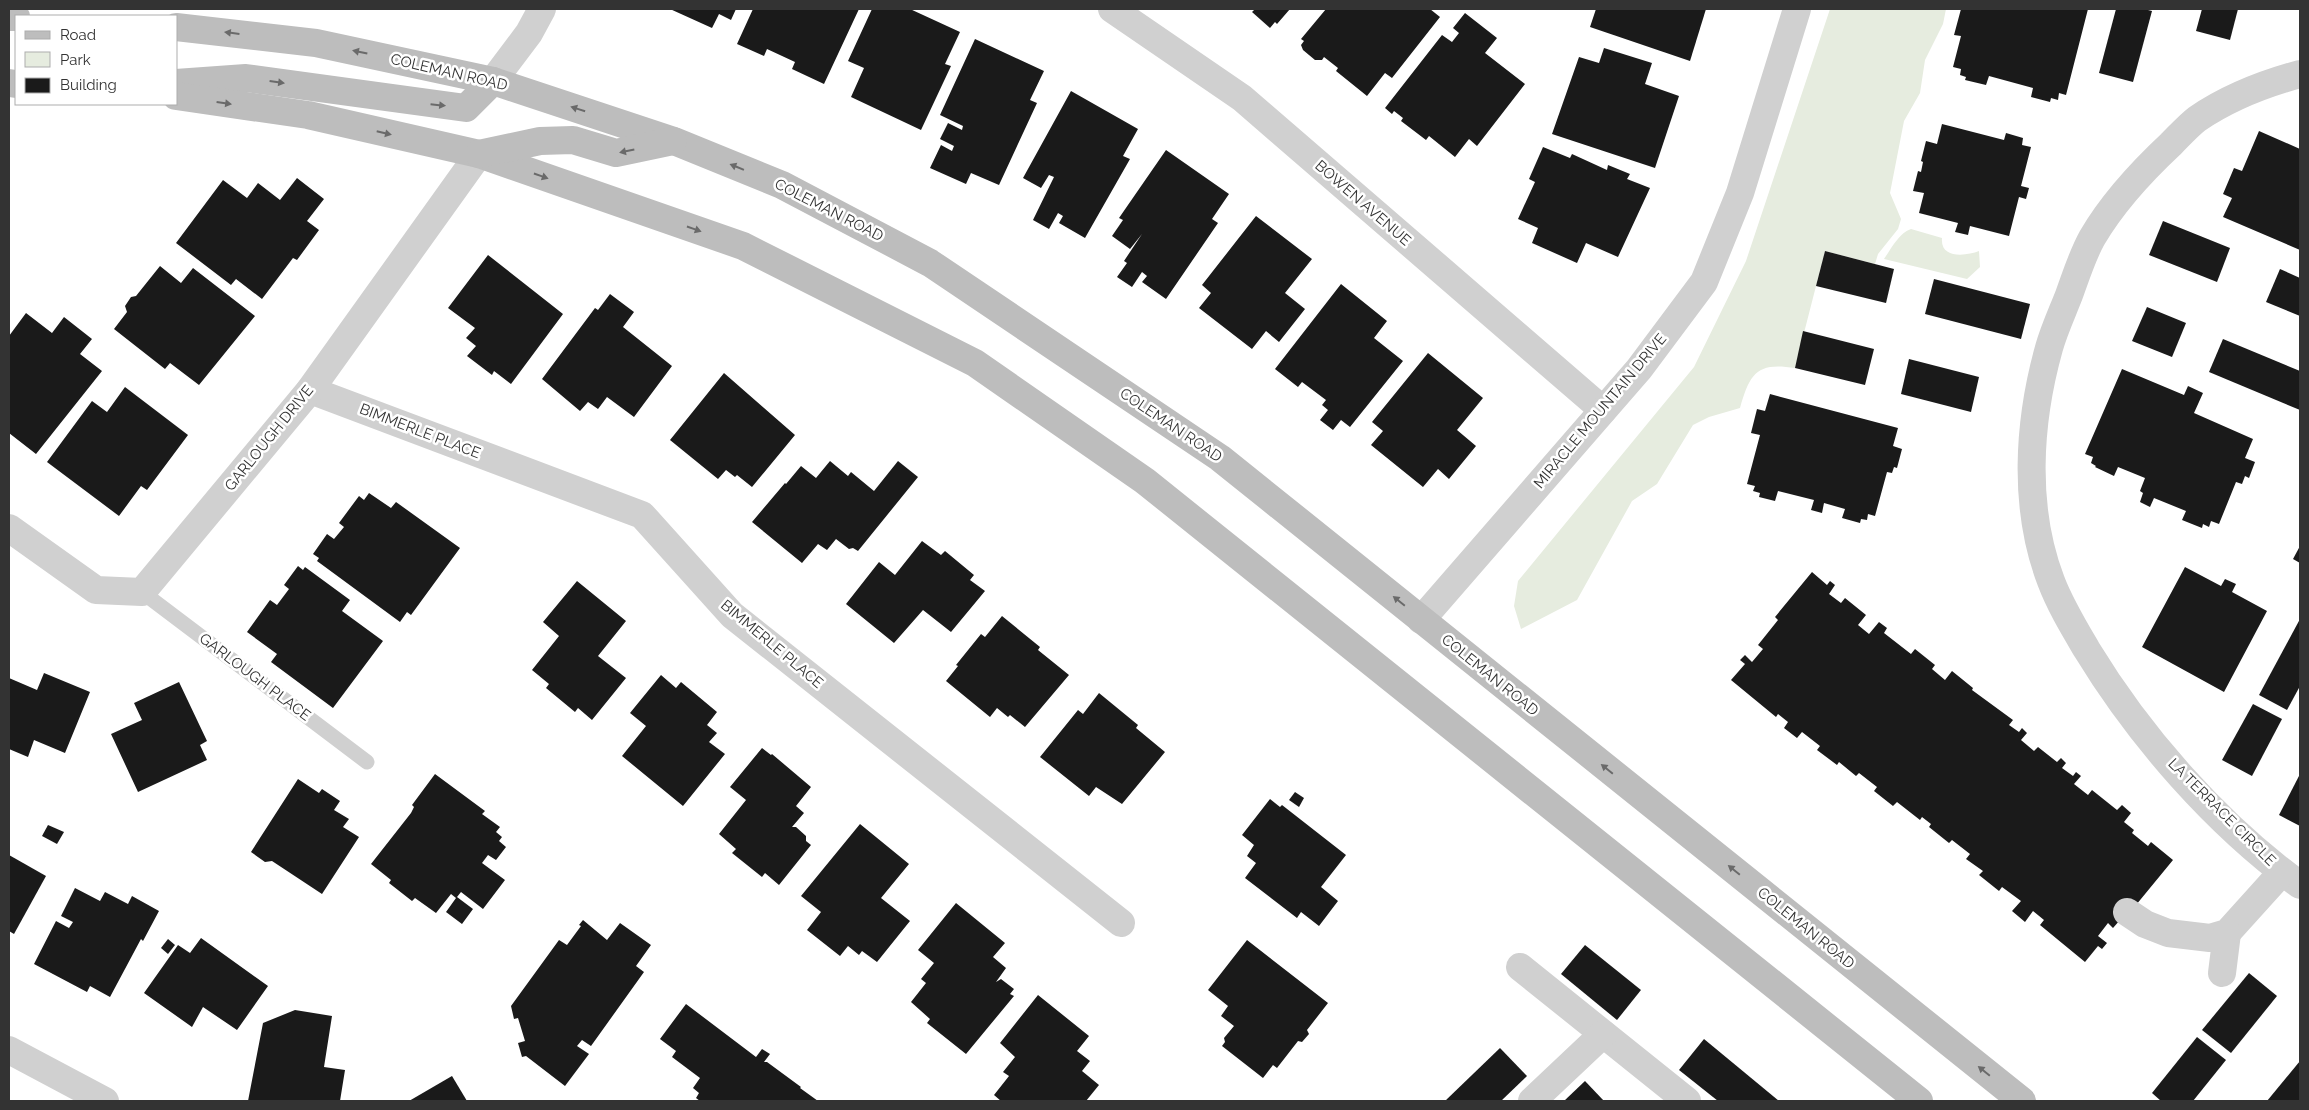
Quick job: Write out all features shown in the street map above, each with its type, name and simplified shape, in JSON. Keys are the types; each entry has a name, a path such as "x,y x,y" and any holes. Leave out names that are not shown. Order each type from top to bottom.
{"street":[{"path":"178,83 246,78 466,108 494,81 529,33 542,9"},
{"name":"BOWEN AVENUE","path":"1112,9 1242,98 1604,410"},
{"name":"MIRACLE MOUNTAIN DRIVE","path":"1421,620 1639,369 1704,282 1740,193 1797,9"},
{"name":"COLEMAN ROAD","path":"178,27 316,43 494,81 674,141 782,185 930,263 1220,458 2022,1101"},
{"name":"LA TERRACE CIRCLE","path":"2291,878 2243,838 2190,785 2148,736 2106,680 2070,622 2051,582 2038,541 2031,440 2050,346 2084,255 2092,237 2134,178 2196,121 2219,105 2262,84 2300,74"},
{"path":"178,96 308,115 479,154 743,246 975,363 1145,481 1920,1101"},
{"path":"479,154 540,141 574,140 616,153 674,141"},
{"name":"GARLOUGH DRIVE","path":"142,592 310,390 479,154"},
{"name":"BIMMERLE PLACE","path":"310,390 642,515 732,615 1121,923"},
{"path":"9,528 96,590 142,592"},
{"path":"2127,912 2146,924 2168,933 2210,938 2227,933 2291,878"},
{"path":"2222,973 2227,933"},
{"path":"1520,967 1687,1101"},
{"path":"1532,1101 1603,1034"},
{"path":"9,1050 105,1101"}],"lane":[{"name":"GARLOUGH PLACE","path":"142,592 367,762"}],"green space":[{"path":"1830,9 1946,9 1943,24 1925,60 1920,93 1904,121 1890,193 1901,219 1898,229 1878,254 1875,264 1825,251 1795,368 1772,367 1764,369 1752,378 1747,386 1740,408 1709,417 1693,425 1657,484 1632,501 1577,600 1521,629 1514,606 1518,581 1694,367 1746,261"},
{"path":"1911,229 1942,238 1942,245 1949,253 1961,255 1979,251 1980,267 1967,279 1884,259 1899,238"}],"building":[{"path":"670,9 736,9 731,20 719,14 712,28"},
{"path":"753,9 859,9 824,84 792,69 795,62 767,49 764,56 737,44"},
{"path":"872,9 910,9 960,32 945,64 951,66 921,130 851,97 864,68 848,61"},
{"path":"1255,9 1290,9 1277,24 1275,22 1270,28 1252,12"},
{"path":"1326,9 1430,9 1440,17 1392,78 1385,73 1367,96 1336,71 1338,68 1324,57 1322,60 1315,60 1303,50 1301,45 1304,41 1301,39"},
{"path":"1596,9 1706,9 1690,61 1590,27"},
{"path":"1961,9 2088,9 2066,95 2059,93 2058,100 2051,98 2050,102 2031,97 2033,88 1989,76 1986,85 1965,80 1966,77 1960,75 1961,69 1953,67 1961,36 1954,35"},
{"path":"2116,9 2144,9 2152,11 2133,82 2099,73"},
{"path":"2202,9 2238,9 2230,40 2196,31"},
{"path":"1465,13 1497,38 1485,53 1525,84 1477,146 1469,139 1455,157 1429,136 1426,140 1401,121 1403,118 1394,111 1392,114 1385,108 1442,35 1452,42 1459,33 1453,28"},
{"path":"975,39 1044,71 1030,100 1037,103 999,185 971,173 966,184 930,168 941,145 952,151 954,146 940,139 948,123 962,130 963,126 940,115"},
{"path":"1604,48 1652,63 1645,84 1679,96 1655,168 1552,134 1579,57 1599,63"},
{"path":"1071,91 1138,129 1123,156 1130,159 1085,238 1059,223 1063,216 1058,213 1049,229 1033,220 1054,177 1049,175 1041,188 1023,178"},
{"path":"1942,124 2004,140 2006,133 2023,138 2022,145 2031,147 2021,186 2029,188 2026,199 2019,197 2009,236 1970,226 1968,235 1955,232 1958,223 1919,213 1924,193 1913,191 1918,171 1921,172 1923,162 1921,161 1926,141 1937,144"},
{"path":"2259,131 2300,149 2300,250 2223,217 2232,198 2223,194 2234,168 2242,171"},
{"path":"1543,147 1570,158 1572,154 1607,170 1608,165 1630,174 1627,179 1650,188 1618,257 1586,243 1577,263 1532,243 1538,228 1518,219 1535,182 1529,179"},
{"path":"1166,150 1229,194 1212,219 1218,223 1166,299 1142,282 1147,276 1142,272 1132,287 1117,277 1127,263 1124,261 1142,234 1130,249 1112,236 1123,220 1119,218"},
{"path":"297,178 324,199 307,221 319,230 297,260 293,258 262,299 236,279 231,285 176,243 223,180 247,198 258,183 280,200"},
{"path":"1256,216 1312,259 1285,293 1305,309 1279,342 1266,331 1252,349 1199,308 1211,293 1202,285"},
{"path":"2163,221 2230,248 2217,282 2149,255"},
{"path":"1825,251 1894,269 1886,303 1816,286"},
{"path":"488,255 563,314 511,384 494,371 492,375 467,356 476,346 466,338 475,328 448,308"},
{"path":"160,266 181,283 193,268 255,316 199,385 170,363 165,369 114,329 127,312 125,306 131,297 136,296"},
{"path":"2280,269 2300,278 2300,316 2266,302"},
{"path":"1934,279 2030,304 2021,339 1925,314"},
{"path":"1341,284 1387,321 1374,338 1403,361 1350,427 1341,420 1333,430 1320,420 1328,410 1322,405 1326,400 1302,382 1298,387 1275,369"},
{"path":"610,294 634,312 623,327 672,366 634,417 607,397 598,409 588,402 580,411 542,379 595,308 598,310"},
{"path":"2147,307 2186,323 2172,357 2132,341"},
{"path":"26,313 52,333 64,317 92,339 80,354 102,371 36,454 9,433 9,336"},
{"path":"1803,331 1874,349 1865,385 1795,368"},
{"path":"2223,339 2300,371 2300,410 2209,372"},
{"path":"1428,353 1483,398 1457,430 1476,446 1449,479 1438,469 1423,487 1371,445 1383,431 1372,422"},
{"path":"1909,359 1979,377 1971,412 1901,394"},
{"path":"2122,369 2184,395 2188,386 2203,393 2194,413 2253,439 2245,458 2255,462 2249,478 2245,476 2242,484 2236,482 2219,524 2211,521 2209,527 2203,524 2202,528 2182,520 2186,511 2154,498 2150,507 2140,502 2143,493 2140,491 2145,478 2118,467 2114,476 2095,467 2091,463 2093,457 2085,454"},
{"path":"724,373 795,435 752,487 737,475 735,477 726,470 718,479 670,440"},
{"path":"125,387 188,435 147,490 141,486 119,516 47,462 92,401 107,412"},
{"path":"1770,394 1898,428 1893,446 1902,449 1897,468 1894,467 1892,473 1887,472 1875,516 1868,514 1867,520 1861,519 1860,523 1842,518 1845,509 1824,503 1822,513 1811,510 1814,500 1778,491 1775,501 1759,497 1760,493 1753,491 1755,486 1747,484 1760,435 1751,433 1757,409 1765,411"},
{"path":"830,461 848,476 851,472 874,491 898,461 918,477 858,551 853,548 849,549 836,539 827,550 818,544 802,563 752,522 801,466 816,478"},
{"path":"369,493 391,508 396,502 460,548 411,615 407,612 400,622 317,561 319,558 313,554 327,534 334,539 344,527 339,523 359,496 364,500"},
{"path":"922,541 941,555 945,551 974,575 970,580 985,591 951,632 923,610 894,643 846,604 879,562 895,575"},
{"path":"2300,546 2300,563 2293,559"},
{"path":"298,566 303,570 305,567 350,600 342,611 383,641 333,708 271,662 277,654 247,632 270,600 277,605 289,589 284,585"},
{"path":"2185,567 2221,586 2225,579 2236,584 2232,592 2267,611 2224,692 2142,647"},
{"path":"1812,572 1827,585 1830,581 1835,585 1829,594 1841,603 1845,598 1866,615 1858,625 1869,634 1879,622 1887,628 1884,633 1911,654 1915,649 1935,665 1932,669 1945,680 1952,671 1973,688 1972,690 2013,720 2009,725 2019,732 2022,728 2027,733 2021,740 2034,751 2038,747 2057,762 2061,758 2066,763 2062,768 2073,776 2076,772 2081,776 2074,784 2088,795 2092,790 2117,810 2122,805 2131,813 2124,822 2134,830 2132,833 2148,846 2151,842 2173,860 2136,905 2113,928 2108,923 2098,936 2107,943 2102,949 2098,946 2085,962 2040,925 2044,920 2033,911 2025,922 2012,911 2021,901 2002,887 1999,891 1979,875 1983,871 1966,859 1970,854 1952,840 1949,843 1929,827 1931,824 1922,817 1920,820 1897,802 1893,806 1874,791 1877,787 1859,773 1856,776 1839,762 1837,765 1817,750 1820,746 1802,732 1797,738 1784,728 1788,722 1778,714 1776,717 1731,680 1745,664 1740,660 1745,655 1752,662 1763,649 1758,645 1778,620 1775,617"},
{"path":"577,581 626,621 598,656 626,678 592,720 578,708 575,712 546,688 549,684 532,670 559,636 543,622"},
{"path":"1002,616 1040,647 1038,650 1069,675 1025,727 1010,715 1008,717 997,708 990,717 946,681 958,666 956,665 981,634 985,637"},
{"path":"2300,619 2300,686 2287,710 2259,695"},
{"path":"44,673 90,692 65,753 34,740 28,757 9,749 9,678 37,690"},
{"path":"661,675 676,688 681,682 717,712 707,725 717,733 709,742 725,754 683,806 622,756 646,726 630,713"},
{"path":"179,682 207,741 200,745 207,760 138,792 111,734 142,720 134,703"},
{"path":"1099,693 1138,725 1136,728 1165,752 1122,804 1096,787 1089,796 1040,757 1078,710 1083,714"},
{"path":"2253,704 2282,719 2252,776 2222,760"},
{"path":"762,748 772,754 811,787 796,806 804,813 792,827 796,827 806,836 806,841 811,845 779,885 765,873 762,877 732,853 736,849 719,834 746,800 730,787"},
{"path":"435,774 485,811 482,814 500,827 496,832 502,837 499,841 506,847 496,860 488,855 482,863 505,880 483,909 461,892 457,897 473,909 462,924 446,912 456,898 451,894 436,913 415,898 412,901 389,883 391,880 371,864 411,813 414,807 412,805"},
{"path":"2300,774 2300,826 2279,815"},
{"path":"298,779 319,793 322,789 340,801 334,810 349,819 343,827 359,837 322,894 272,861 265,862 251,852"},
{"path":"1295,792 1304,798 1299,807 1289,800"},
{"path":"1270,799 1280,807 1282,805 1346,855 1321,887 1338,901 1319,926 1301,912 1297,918 1245,878 1256,863 1247,856 1254,845 1242,835"},
{"path":"860,824 909,864 881,898 910,921 877,962 862,951 859,955 848,946 840,956 807,930 821,912 801,896"},
{"path":"48,825 64,832 57,844 42,836"},
{"path":"9,855 46,876 14,934 9,931"},
{"path":"75,888 100,901 105,892 128,904 132,896 159,911 143,941 141,939 110,997 90,986 87,992 34,964 56,921 69,928 73,922 61,916"},
{"path":"956,903 1005,943 993,957 1006,968 996,982 1001,979 1014,989 1010,994 1014,996 966,1054 927,1023 930,1019 911,1002 926,983 921,979 934,963 918,950"},
{"path":"583,920 607,940 620,923 651,945 636,966 644,972 591,1046 582,1040 577,1046 589,1054 565,1086 526,1056 522,1057 518,1043 525,1041 518,1018 514,1019 511,1006 559,940 567,945 581,926 579,925"},
{"path":"201,938 268,986 237,1030 203,1007 192,1027 144,993 178,945 190,953"},
{"path":"168,939 175,945 168,954 161,948"},
{"path":"1247,940 1328,1003 1307,1030 1309,1034 1302,1042 1298,1041 1277,1068 1273,1065 1263,1078 1222,1046 1225,1042 1224,1038 1234,1026 1221,1016 1228,1006 1208,990"},
{"path":"1585,945 1641,990 1617,1020 1561,974"},
{"path":"2249,973 2277,996 2231,1053 2202,1030"},
{"path":"1038,995 1089,1036 1077,1051 1090,1061 1082,1071 1099,1085 1086,1101 1001,1101 994,1095 1009,1076 1003,1072 1015,1057 1000,1043"},
{"path":"686,1004 756,1057 762,1049 770,1054 764,1062 767,1062 818,1101 700,1101 696,1098 699,1093 693,1088 700,1078 672,1057 676,1051 660,1039"},
{"path":"295,1010 332,1016 324,1067 345,1070 340,1101 248,1101 263,1023"},
{"path":"2197,1037 2226,1060 2193,1101 2161,1101 2152,1093"},
{"path":"1704,1039 1779,1101 1718,1101 1679,1070"},
{"path":"1500,1048 1527,1076 1501,1101 1445,1101"},
{"path":"2300,1061 2300,1101 2267,1101"},
{"path":"452,1076 467,1101 409,1101"},
{"path":"1585,1081 1604,1101 1564,1101"}]}
